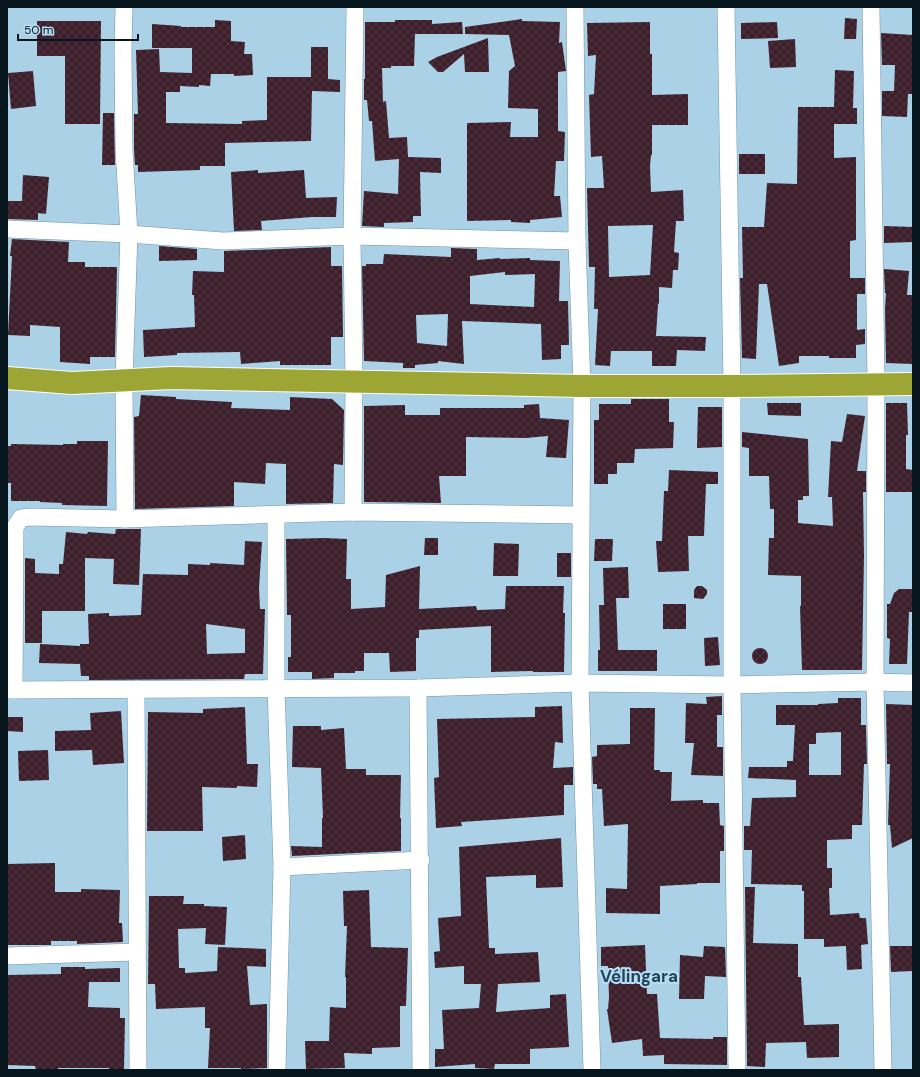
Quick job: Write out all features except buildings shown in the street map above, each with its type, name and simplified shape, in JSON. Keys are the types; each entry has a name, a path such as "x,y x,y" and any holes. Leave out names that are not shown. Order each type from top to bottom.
{"highway":[{"path":"7,378 72,383 200,378 582,386 913,384"}],"street":[{"path":"124,7 124,149 129,234 124,381 125,519"},
{"path":"353,512 354,382 352,236 355,7"},
{"path":"575,7 577,241 582,386 580,683 592,1070"},
{"path":"726,7 732,386 732,685 737,1070"},
{"path":"871,7 876,384 875,682 882,1070"},
{"path":"7,229 129,234 223,241 352,236 577,241"},
{"path":"580,515 353,512 125,519 21,518 15,527 10,690 418,688 580,683 732,685 875,682 913,683"},
{"path":"276,515 276,688 282,867 278,1070"},
{"path":"418,688 421,1070"},
{"path":"136,689 138,1070"},
{"path":"282,867 420,860"},
{"path":"7,956 137,952"}],"district":[{"name":"Vélingara","path":"639,976"}]}
